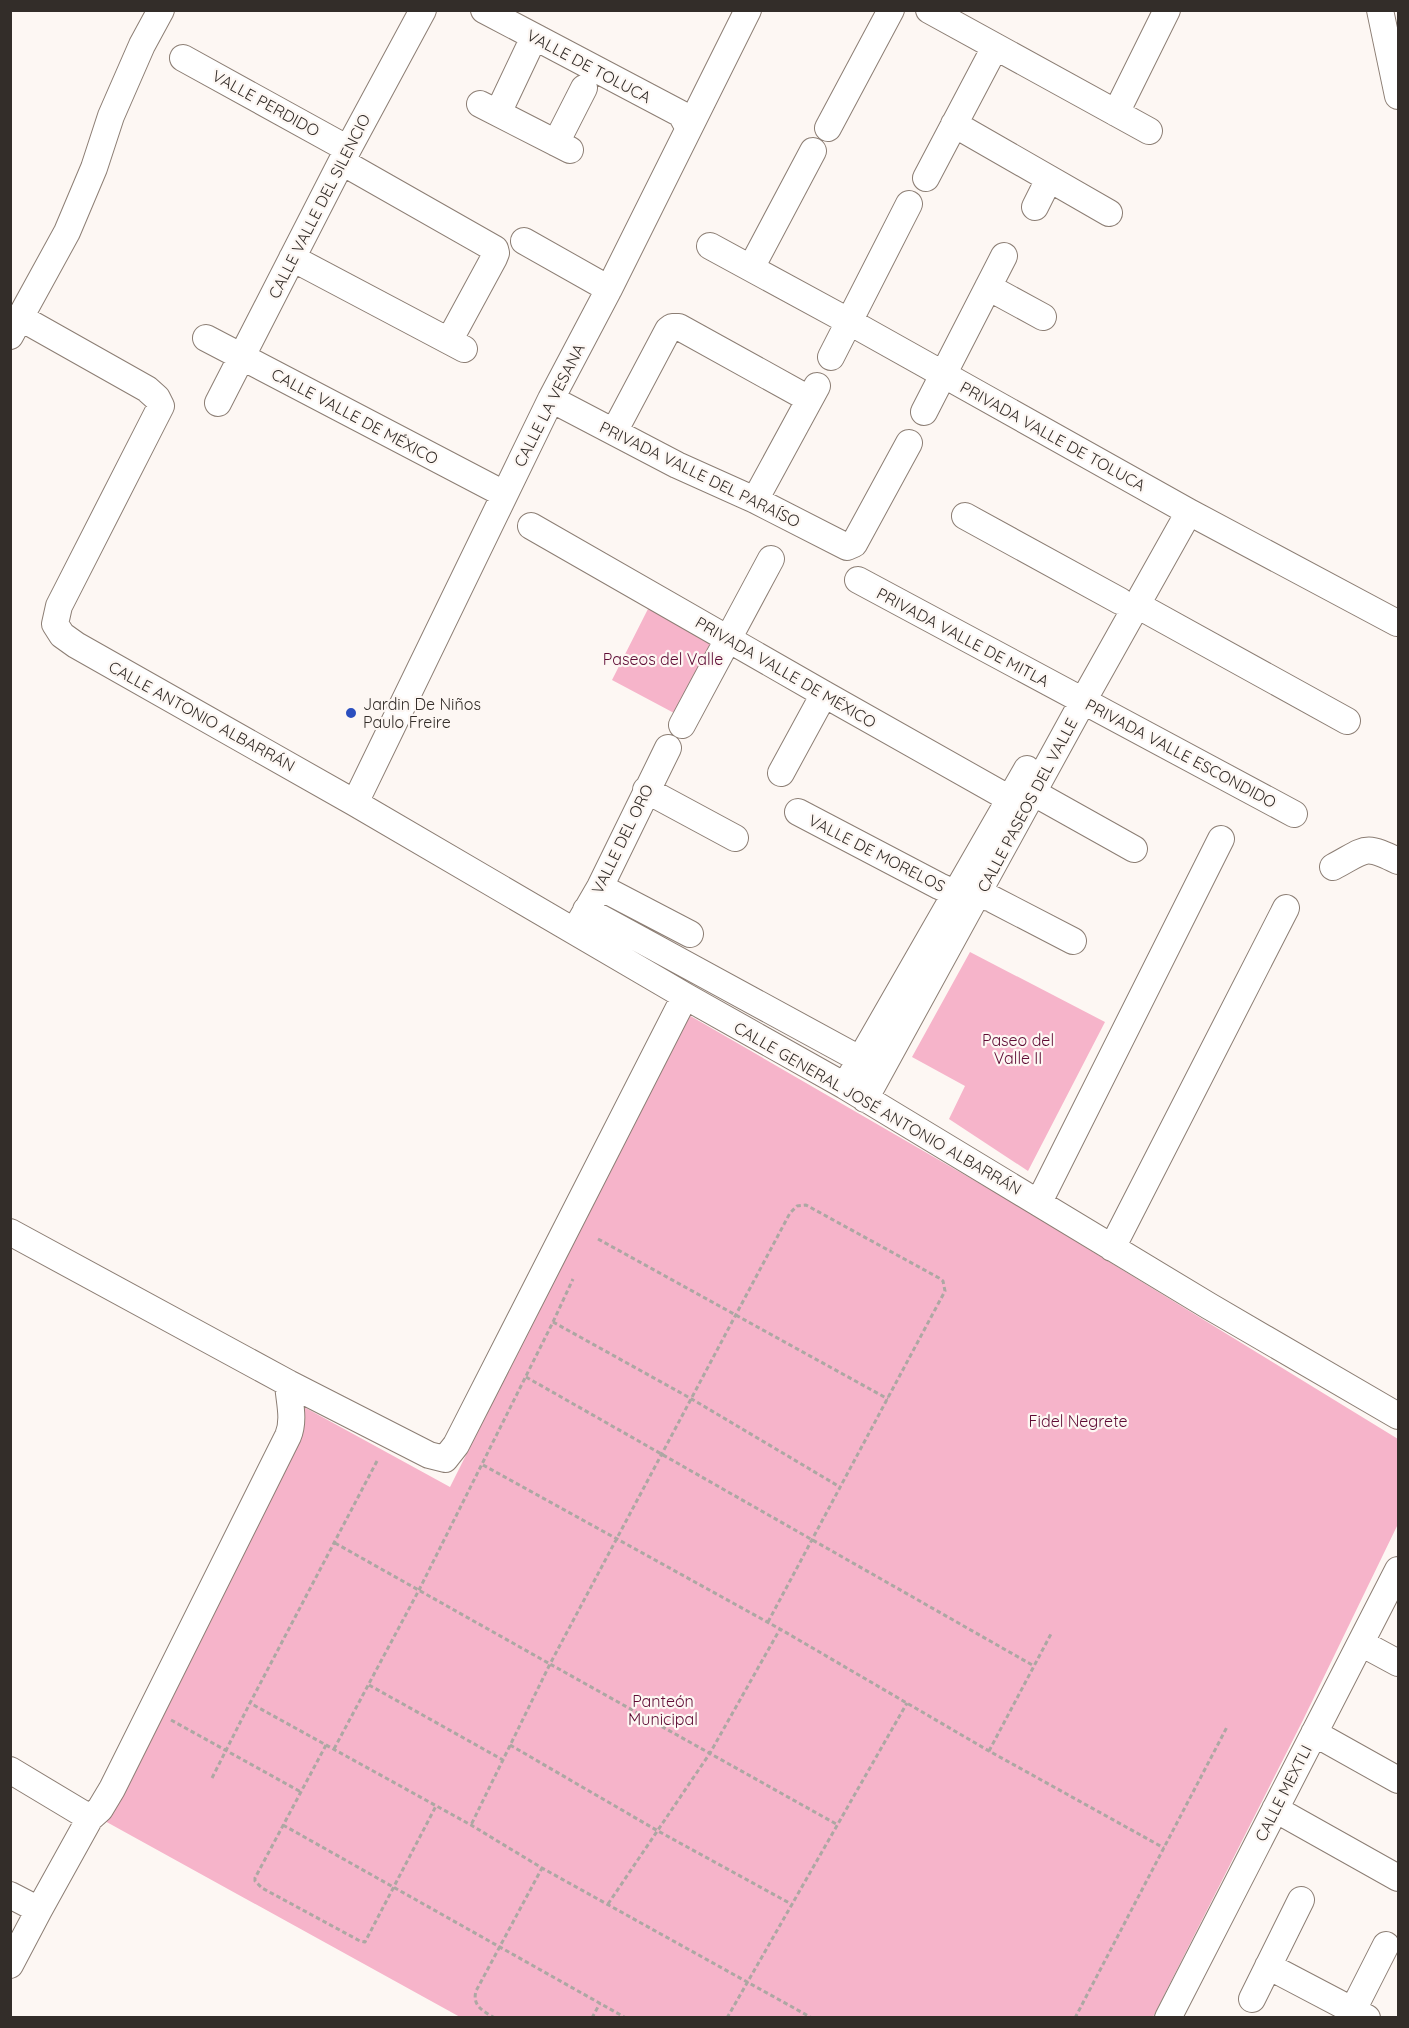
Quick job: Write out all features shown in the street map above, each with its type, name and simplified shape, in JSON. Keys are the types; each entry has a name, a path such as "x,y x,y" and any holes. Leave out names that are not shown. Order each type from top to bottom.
{"street":[{"path":"16,327 68,232 94,168 111,116 142,45 161,10"},
{"name":"CALLE VALLE DEL SILENCIO","path":"218,403 423,10"},
{"name":"VALLE DE TOLUCA","path":"484,10 681,114 688,127"},
{"name":"CALLE LA VESANA","path":"355,803 551,399 609,289 748,10"},
{"path":"828,128 891,10"},
{"path":"929,10 1149,131"},
{"path":"1380,10 1398,96"},
{"path":"1116,113 1165,11"},
{"path":"534,37 489,108 563,147 584,88"},
{"path":"926,178 995,47"},
{"name":"VALLE PERDIDO","path":"183,58 495,249 496,253 457,345 292,258"},
{"path":"954,124 1109,213"},
{"path":"751,268 813,151"},
{"path":"1035,207 1049,179"},
{"path":"831,357 909,204"},
{"path":"524,241 609,289"},
{"name":"PRIVADA VALLE DE TOLUCA","path":"710,246 1182,508 1397,623"},
{"path":"924,412 1004,256"},
{"path":"988,287 1044,317"},
{"name":"CALLE ANTONIO ALBARRÁN","path":"16,327 147,388 161,406 59,606 55,624 62,635 355,803"},
{"path":"614,432 672,327 680,327 813,392 755,500"},
{"name":"CALLE VALLE DE MÉXICO","path":"206,339 504,494"},
{"name":"PRIVADA VALLE DEL PARAÍSO","path":"551,399 677,465 755,500 843,546 850,547 854,544 909,443"},
{"name":"CALLE PASEOS DEL VALLE","path":"855,1092 968,894 1182,508"},
{"path":"965,516 1347,721"},
{"name":"PRIVADA VALLE DE MÉXICO","path":"531,526 824,694 1022,796 1134,849"},
{"path":"682,725 771,559"},
{"name":"PRIVADA VALLE DE MITLA","path":"858,580 1076,697"},
{"path":"781,773 824,694"},
{"name":"PRIVADA VALLE ESCONDIDO","path":"1076,697 1294,814"},
{"name":"VALLE DEL ORO","path":"580,920 600,887 668,748"},
{"path":"646,790 735,838"},
{"name":"CALLE GENERAL JOSÉ ANTONIO ALBARRÁN","path":"355,803 580,920 686,996 855,1092 1112,1248 1398,1416"},
{"name":"VALLE DE MORELOS","path":"798,812 939,886 990,898 1073,941"},
{"path":"1039,1202 1221,839"},
{"path":"1333,867 1366,849 1376,850 1398,861"},
{"path":"600,887 690,934"},
{"path":"1112,1248 1286,908"},
{"path":"580,920 871,1065"},
{"path":"10,1232 288,1383 429,1455 440,1459 448,1457 686,996"},
{"path":"10,1965 90,1818 100,1809 112,1789 288,1436 292,1421 288,1383"},
{"name":"CALLE MEXTLI","path":"1168,2018 1398,1570"},
{"path":"1361,1643 1398,1663"},
{"path":"1314,1733 1398,1780"},
{"path":"10,1770 90,1818"},
{"path":"1275,1809 1398,1878"},
{"path":"10,1894 39,1910"},
{"path":"1252,1999 1301,1900"},
{"path":"1268,1966 1360,2014 1386,1945"}],"path":[{"path":"471,1825 550,1664 616,1537 790,1213 800,1204 813,1208 944,1281 945,1291 768,1622"},
{"path":"598,1239 888,1399"},
{"path":"334,1749 483,1465 573,1279"},
{"path":"554,1322 690,1398 840,1487"},
{"path":"526,1377 1034,1666"},
{"path":"212,1778 377,1461"},
{"path":"483,1465 768,1622 989,1751 1164,1848"},
{"path":"335,1543 838,1825"},
{"path":"608,1904 710,1753 780,1629"},
{"path":"989,1751 1052,1632"},
{"path":"369,1685 503,1760"},
{"path":"250,1703 812,2018"},
{"path":"727,2018 907,1703"},
{"path":"168,1719 301,1792"},
{"path":"1075,2018 1227,1727"},
{"path":"326,1745 255,1878 262,1888 363,1942 367,1940 436,1806"},
{"path":"510,1745 657,1831 793,1905"},
{"path":"283,1825 626,2018"},
{"path":"495,2018 481,2010 474,1999 499,1946 542,1868"},
{"path":"592,2018 600,2003"}],"green space":[{"name":"Paseos del Valle","path":"650,605 714,641 674,713 612,680"},
{"name":"Paseo del Valle II","path":"970,952 1105,1022 1028,1171 949,1119 965,1086 912,1057"},
{"name":"Panteón Municipal","path":"687,1014 1015,1204 1398,1439 1398,1524 1303,1720 1153,2017 460,2017 103,1820 304,1407 450,1487"}],"place":[{"name":"Jardin De Niños Paulo Freire","path":"351,713"}],"park label":[{"name":"Fidel Negrete","path":"1078,1421"}]}
